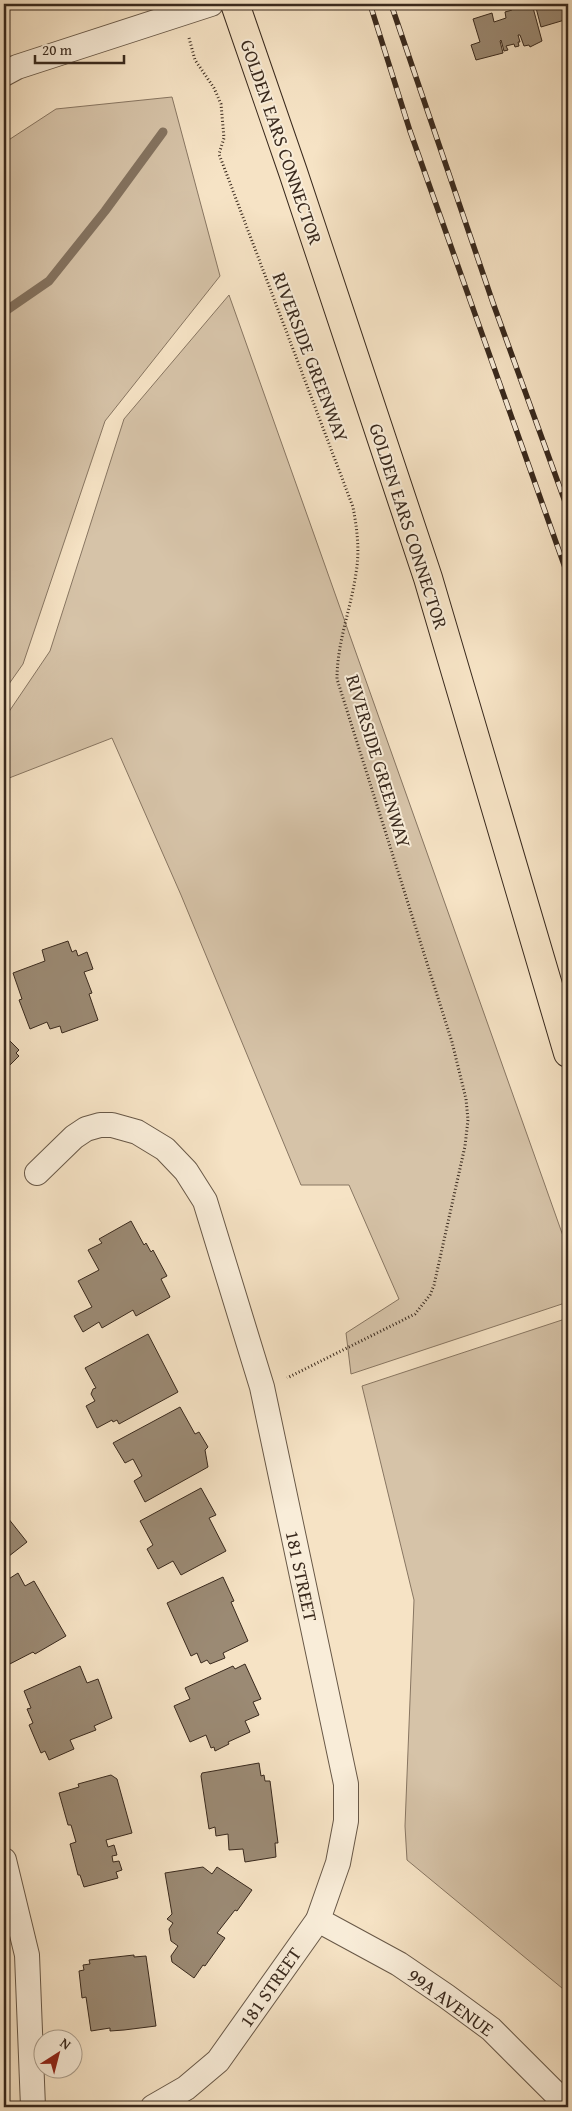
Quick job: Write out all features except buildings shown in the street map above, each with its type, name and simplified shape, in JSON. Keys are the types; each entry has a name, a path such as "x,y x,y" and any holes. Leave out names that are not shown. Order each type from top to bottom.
{"main road":[{"name":"GOLDEN EARS CONNECTOR","path":"235,4 428,578 568,1053"}],"street":[{"path":"4,74 17,67 212,4"},
{"name":"181 STREET","path":"38,1174 74,1137 86,1129 100,1125 124,1128 150,1139 164,1149 186,1171 205,1201 262,1387 346,1784 346,1821 340,1854 318,1920 218,2060 186,2088 153,2107"},
{"path":"4,1860 26,1955 33,2107"},
{"name":"99A AVENUE","path":"318,1920 399,1964 491,2029 568,2106"}],"path":[{"name":"RIVERSIDE GREENWAY","path":"195,60 214,88 220,104 224,138 220,154 353,507 359,547 356,573 339,648 337,679 452,1042 466,1098 468,1120 465,1146 434,1285 423,1305 415,1314 285,1379 262,1387"}],"shaded area":[{"path":"172,97 220,276 105,421 23,664 4,691 4,143 56,109"},
{"path":"229,295 568,1250 568,1302 351,1374 346,1333 399,1299 349,1185 301,1185 181,895 112,738 4,780 4,719 50,651 124,419"},
{"path":"568,1318 568,1993 407,1860 405,1826 414,1600 362,1386"}],"waterway":[{"path":"4,312 49,281 105,211 163,132"}],"railway":[{"path":"370,4 410,131 568,576"},
{"path":"391,4 493,303 568,510"}]}
